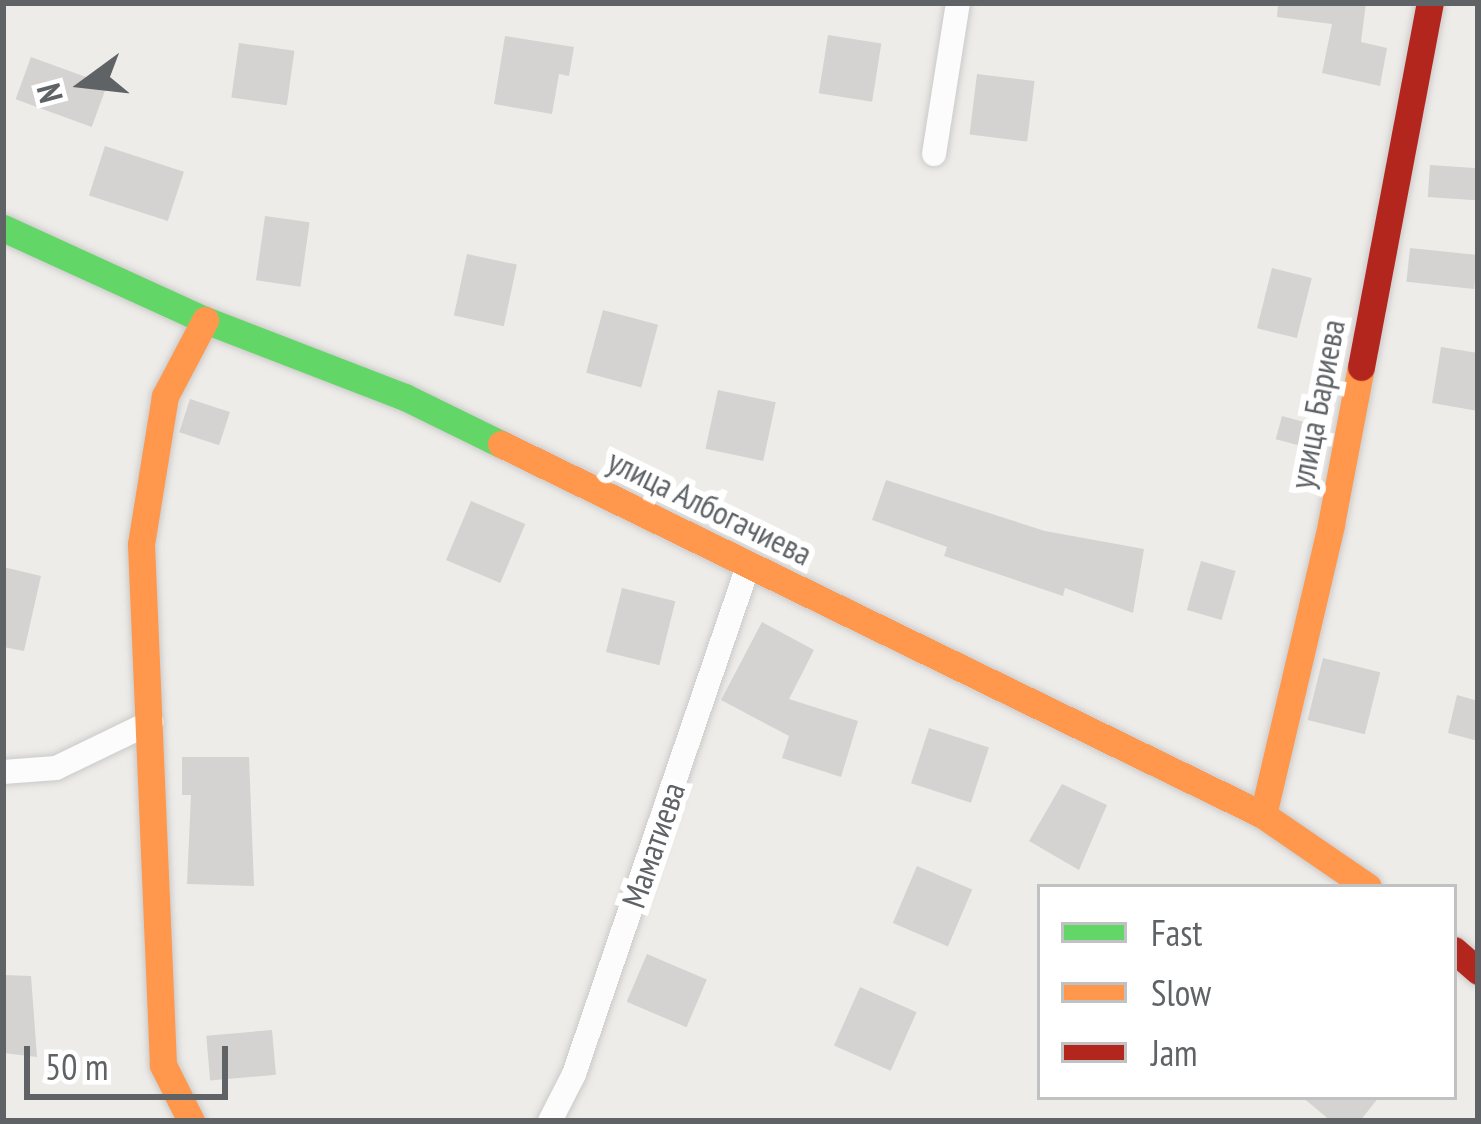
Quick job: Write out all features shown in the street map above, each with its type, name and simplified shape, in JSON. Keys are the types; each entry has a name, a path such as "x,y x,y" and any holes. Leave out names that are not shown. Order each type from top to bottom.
{"street":[{"path":"934,154 958,3"},
{"name":"улица Бариева","path":"1263,815 1331,524 1430,3"},
{"name":"улица Албогачиева","path":"3,228 205,320 405,397 1263,815 1364,884"},
{"path":"190,1121 164,1065 141,544 165,396 205,320"},
{"name":"Маматиева","path":"550,1121 574,1075 748,566"},
{"path":"3,772 56,768 151,722"}],"building":[{"path":"1278,3 1366,3 1361,42 1387,48 1380,86 1322,73 1332,24 1277,17"},
{"path":"828,35 881,43 872,102 819,93"},
{"path":"505,36 574,47 569,76 559,74 552,114 494,104"},
{"path":"239,43 294,51 287,105 231,97"},
{"path":"31,57 107,85 92,127 16,99"},
{"path":"977,74 1035,81 1027,142 970,135"},
{"path":"105,146 184,172 168,221 89,195"},
{"path":"1430,165 1478,168 1476,200 1428,197"},
{"path":"265,216 310,222 301,287 256,280"},
{"path":"1410,248 1478,255 1474,289 1406,282"},
{"path":"467,254 517,265 504,326 454,316"},
{"path":"1272,268 1312,278 1297,338 1257,328"},
{"path":"603,310 658,325 641,388 586,373"},
{"path":"1441,347 1478,353 1478,411 1432,403"},
{"path":"718,390 776,402 763,461 706,449"},
{"path":"190,399 230,412 219,445 179,432"},
{"path":"1282,416 1328,428 1322,452 1276,439"},
{"path":"886,480 1045,531 1144,549 1133,613 1065,588 1063,596 944,556 947,547 872,520"},
{"path":"471,501 525,524 500,583 446,560"},
{"path":"1201,561 1236,571 1222,620 1187,610"},
{"path":"3,567 41,576 24,651 3,647"},
{"path":"622,588 675,601 659,665 606,652"},
{"path":"762,622 814,650 789,699 858,721 841,777 782,758 789,736 721,700"},
{"path":"1323,658 1380,672 1365,734 1308,720"},
{"path":"1457,695 1478,701 1478,741 1448,733"},
{"path":"929,728 989,747 971,803 911,783"},
{"path":"182,757 249,757 254,886 187,884 191,795 182,795"},
{"path":"1062,784 1107,805 1079,870 1029,841"},
{"path":"917,866 972,889 948,947 893,923"},
{"path":"647,954 707,979 687,1027 627,1002"},
{"path":"3,975 31,976 37,1057 3,1053"},
{"path":"860,987 917,1012 891,1071 834,1045"},
{"path":"272,1030 276,1075 210,1081 206,1036"},
{"path":"1306,1100 1377,1100 1360,1121 1331,1121"}],"traffic: fast":[{"path":"3,228 205,320 405,397 501,444"}],"traffic: slow":[{"path":"191,1121 163,1065 141,544 165,396 205,320"},
{"path":"1263,815 1331,524 1361,367"},
{"path":"501,444 1263,815 1364,884"}],"traffic: jam":[{"path":"1361,367 1430,3"},
{"path":"1457,953 1478,971"}]}
